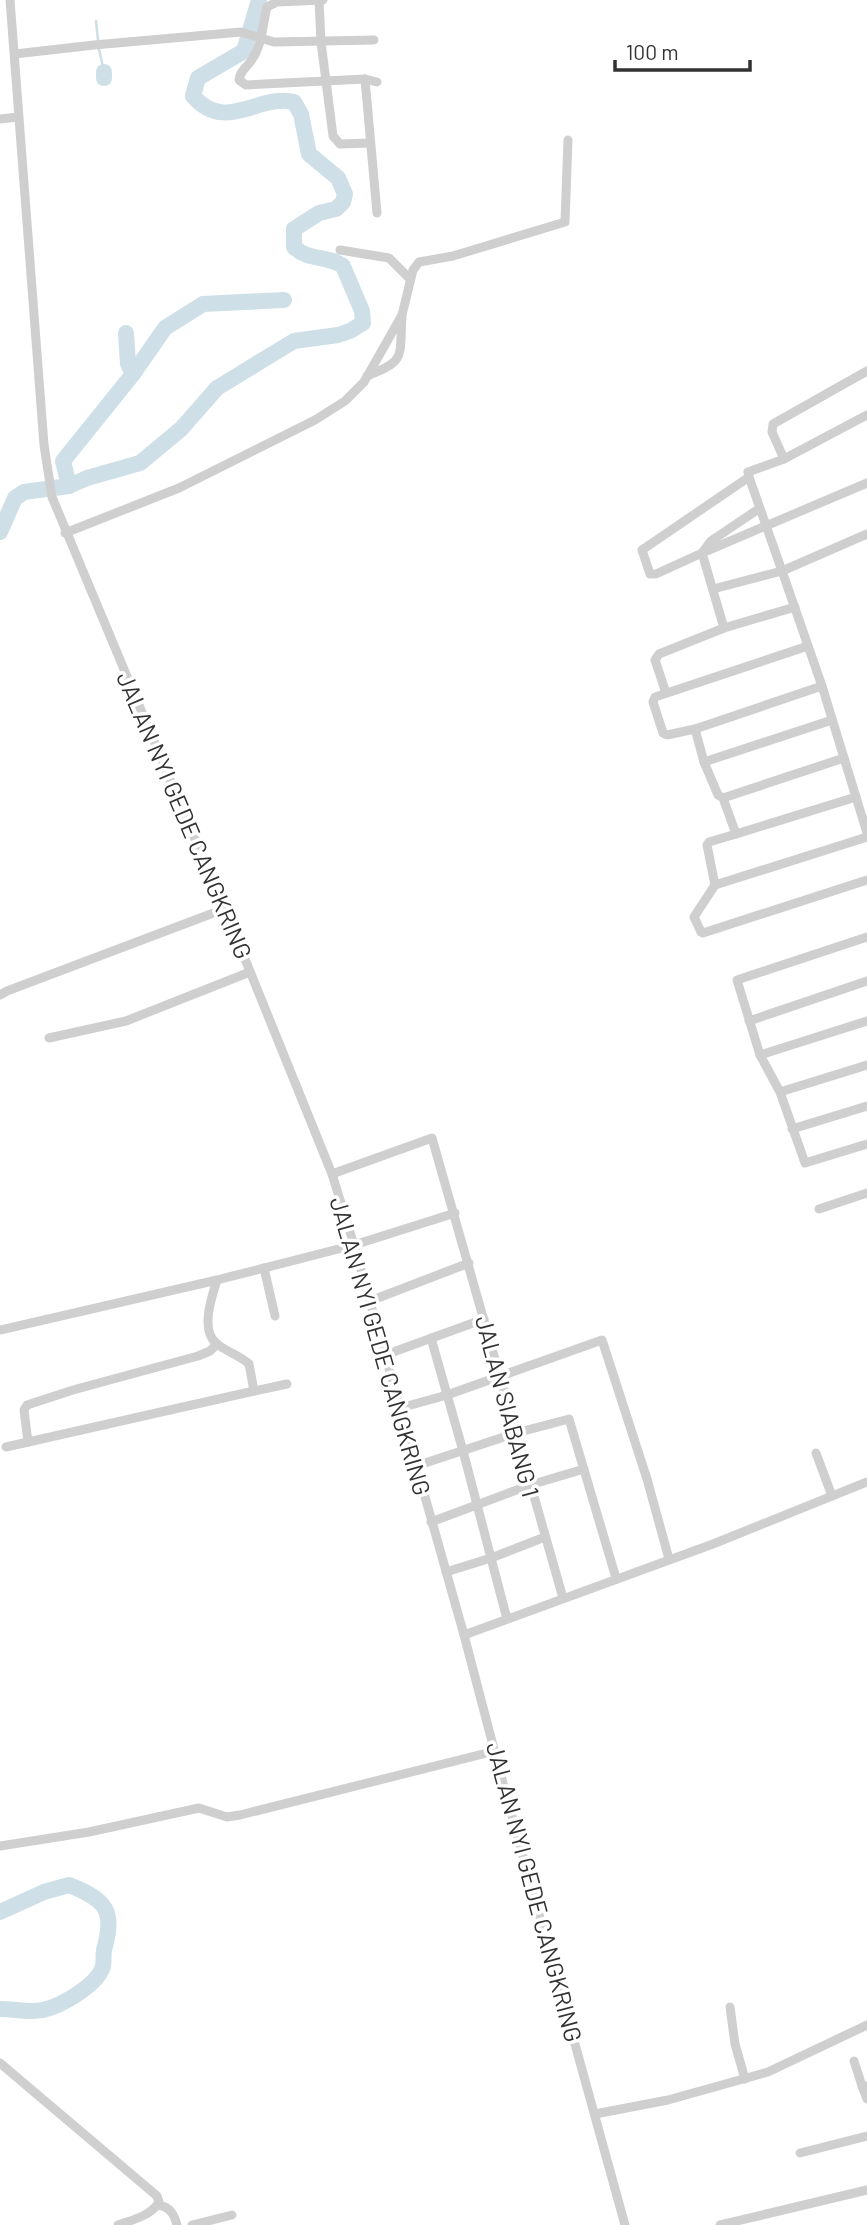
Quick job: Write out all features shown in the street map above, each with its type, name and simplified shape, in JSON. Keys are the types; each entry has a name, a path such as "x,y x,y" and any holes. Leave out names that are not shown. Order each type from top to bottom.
{"street":[{"name":"JALAN NYI GEDE CANGKRING","path":"10,0 48,479 52,497 332,1174 464,1635 625,2225"},
{"path":"370,143 340,144 333,136 326,81 321,42 320,0 277,2 270,5 265,12 251,60 239,75 242,83 263,85 326,81 365,79 377,82"},
{"path":"15,54 241,32 274,43 374,40"},
{"path":"365,79 377,213"},
{"path":"0,118 18,117"},
{"path":"367,376 396,363 399,356 402,315 416,264 453,256 565,222 568,140"},
{"path":"340,250 389,258 410,279"},
{"path":"65,533 179,488 315,420 345,401 367,376 402,315"},
{"path":"784,459 772,432 773,424 867,371"},
{"path":"867,415 784,459 748,472 822,686 867,835 715,885 694,917 703,933 867,880"},
{"path":"749,477 645,546 641,552 652,575 867,483"},
{"path":"702,553 711,541 760,508"},
{"path":"713,589 782,571 867,534"},
{"path":"702,553 723,628"},
{"path":"666,693 656,656 723,628 795,607"},
{"path":"808,646 655,697 653,702 663,733 667,735 695,729 822,686"},
{"path":"704,762 832,720"},
{"path":"695,729 704,762 718,795 723,798 736,834"},
{"path":"723,798 844,758"},
{"path":"715,885 707,845 709,842 856,797"},
{"path":"3,993 224,909"},
{"path":"867,937 740,978 737,984 760,1055 780,1092 805,1163 867,1144"},
{"path":"49,1038 121,1022 250,972"},
{"path":"749,1021 867,981"},
{"path":"760,1055 867,1021"},
{"path":"780,1092 867,1065"},
{"path":"792,1129 867,1106"},
{"name":"JALAN SIABANG 1","path":"332,1174 432,1138 564,1598"},
{"path":"818,1209 867,1193"},
{"path":"0,1330 354,1245 455,1213"},
{"path":"370,1301 469,1263"},
{"path":"264,1268 275,1316"},
{"path":"217,1280 208,1328 212,1339 218,1345 249,1364 254,1391"},
{"path":"385,1355 484,1319"},
{"path":"431,1338 507,1619"},
{"path":"400,1408 447,1395 603,1341 647,1479 669,1559"},
{"path":"28,1442 24,1410 27,1405 198,1356 218,1345"},
{"path":"6,1447 287,1384"},
{"path":"416,1466 516,1433 569,1419 616,1578"},
{"path":"817,1453 832,1496"},
{"path":"431,1522 530,1485 584,1469"},
{"path":"464,1635 867,1482"},
{"path":"446,1572 545,1537"},
{"path":"0,1846 89,1832 199,1808 227,1817 240,1815 495,1751"},
{"path":"730,2007 735,2044 745,2079"},
{"path":"595,2114 668,2100 768,2072 867,2025"},
{"path":"854,2061 865,2086 867,2099"},
{"path":"0,2063 157,2196 158,2205"},
{"path":"800,2153 867,2136"},
{"path":"720,2225 867,2190"},
{"path":"118,2225 147,2214 158,2205 171,2210 177,2225"},
{"path":"192,2225 232,2215"}],"waterway":[{"path":"0,532 15,498 24,492 69,486 140,463 181,429 217,388 294,341 338,335 363,323 362,311 343,266 331,260 305,254 294,247 294,229 319,213 336,209 343,202 345,194 338,178 309,154 301,114 294,102 281,101 243,110 218,112 205,107 193,96 198,78 244,51 259,0"},
{"path":"96,21 98,40"},
{"path":"99,49 104,72"},
{"path":"104,72 104,78"},
{"path":"69,486 63,461 133,374 165,328 203,304 284,300"},
{"path":"126,333 128,364 133,374"},
{"path":"0,1912 44,1892 69,1885 100,1902 108,1916 109,1926 103,1966 87,1987 69,1999 43,2010 0,2009"}]}
